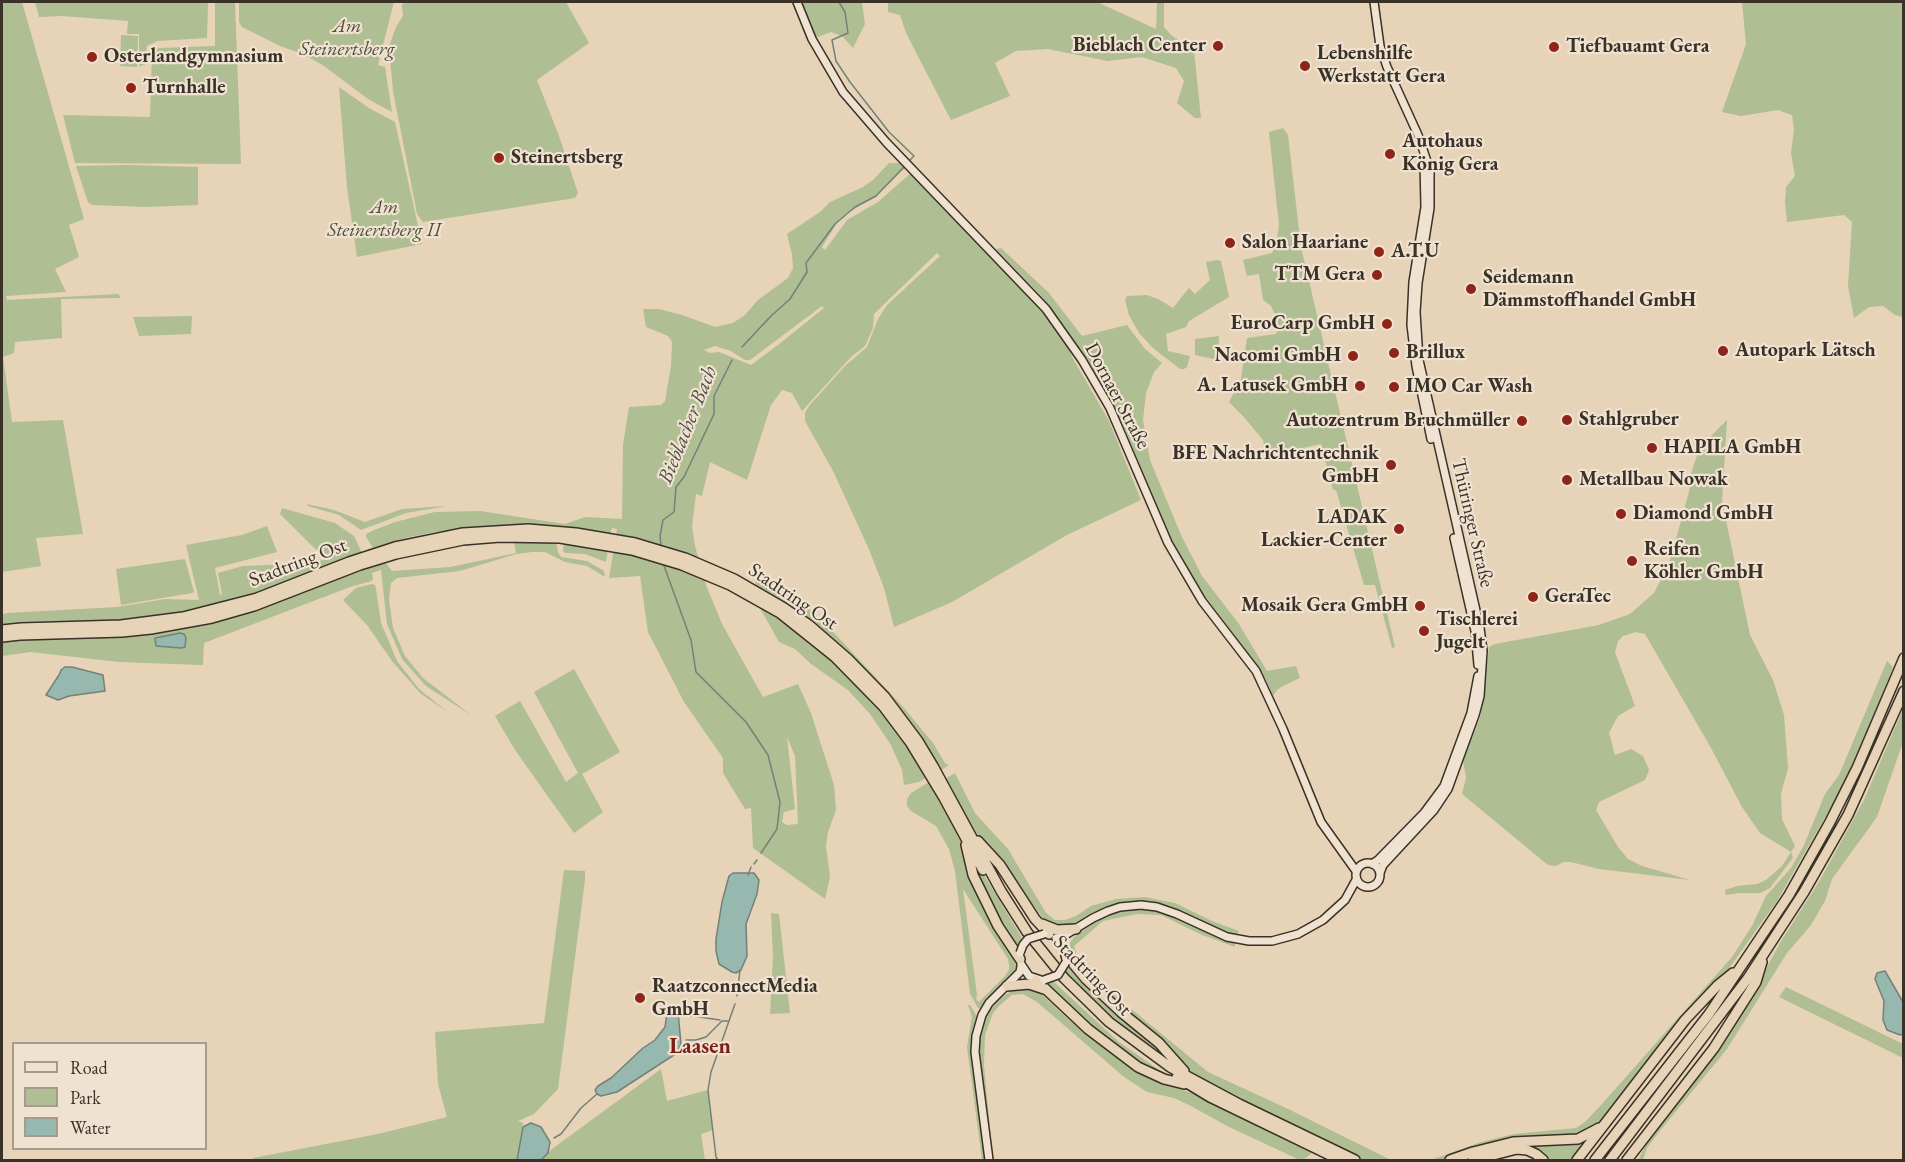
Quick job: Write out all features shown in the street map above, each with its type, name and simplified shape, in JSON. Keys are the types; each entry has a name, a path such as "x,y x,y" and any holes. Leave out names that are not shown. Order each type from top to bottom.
{"highway":[{"name":"Stadtring Ost","path":"2,630 121,625 183,617 246,601 394,547 475,532 528,529 635,543 686,558 734,579 835,647 885,697 923,749 967,835 1012,911 1044,955 1096,1010 1131,1040 1191,1082 1340,1161"},
{"name":"Stadtring Ost","path":"2,637 132,631 212,618 254,606 360,565 396,554 463,540 532,536 591,538"},
{"path":"1595,1161 1709,1014 1789,895 1830,822 1862,758 1904,658"},
{"path":"1610,1161 1748,978 1804,892 1848,815 1904,692"},
{"path":"967,835 1000,865 1035,919 1050,936"},
{"path":"967,835 973,875 998,926 1020,959"},
{"path":"1035,919 1057,930 1076,929"},
{"path":"1627,1161 1714,1048 1756,982 1767,949"},
{"path":"1065,954 1086,979 1159,1043 1191,1082"},
{"path":"1577,1161 1685,1020 1717,986 1742,966"},
{"path":"1007,986 1039,981 1088,1029 1138,1067 1158,1077 1191,1082"},
{"name":"Stadtring Ost","path":"1191,1082 1355,1161"},
{"path":"1450,1161 1473,1152 1513,1142 1578,1139 1606,1123"},
{"path":"1635,1161 1642,1141"},
{"path":"1473,1161 1517,1149 1536,1154 1543,1161"}],"main road":[{"name":"Dornaer Straße","path":"797,2 825,64 856,109 1047,309 1082,360 1110,408 1168,543 1202,601 1256,671 1283,729 1321,822 1356,871"},
{"name":"Thüringer Straße","path":"1374,2 1379,39 1387,67 1424,153 1426,196 1416,312 1419,360 1480,628 1483,651 1482,676 1475,715 1448,789 1434,810 1383,865 1380,873"},
{"name":"Thüringer Straße","path":"1368,864 1378,860 1424,813 1444,786 1471,713 1478,677 1476,631 1420,393 1413,351 1412,296 1424,232"},
{"name":"Dornaer Straße","path":"1342,850 1368,864"},
{"path":"989,1161 975,1052 976,1036 982,1015 989,1003 1020,972 1023,945 1028,939 1050,936 1062,938 1093,918 1114,909 1149,906 1177,914 1227,937 1249,941 1272,941 1298,934 1313,926 1364,887 1376,884 1380,873 1377,867 1368,864 1356,871 1356,880 1345,900"},
{"path":"1356,880 1364,887"},
{"path":"1007,986 1023,977 1039,981 1058,975 1076,929"},
{"path":"1050,936 1065,954"},
{"path":"1020,959 1039,981"}],"green space":[{"path":"2,2 22,2 84,219 69,225 79,257 55,269 66,292 6,296 7,300 119,294 120,298 61,299 62,338 15,342 14,353 3,357 12,422 63,420 83,534 36,538 41,566 2,572"},
{"path":"35,2 208,2 207,38 157,41 147,46 145,65 139,66 139,34 127,34 128,21 62,16 39,17"},
{"path":"215,2 235,2 241,164 75,163 63,115 150,117 152,52 159,48 215,46"},
{"name":"Am Steinertsberg","path":"239,2 394,2 378,65 385,67 392,112 368,99 324,66 303,54 280,46 242,27 239,22"},
{"path":"404,2 566,2 589,43 537,80 578,193 575,198 423,222 417,214 393,91 389,47 396,27 403,16"},
{"path":"802,2 862,2 865,24 853,48 843,37 831,32 815,38"},
{"path":"888,2 1097,2 1156,29 1157,2 1164,2 1164,27 1171,35 1194,51 1201,118 1195,118 1177,103 1184,81 1176,68 1142,57 1108,61 1048,49 1016,51 995,63 1010,96 951,120 906,33 900,15 888,12"},
{"path":"1742,2 1903,2 1903,317 1895,315 1883,306 1869,307 1854,318 1848,286 1852,222 1844,215 1787,222 1786,187 1795,176 1791,153 1794,129 1792,115 1778,110 1741,116 1722,112 1746,44"},
{"path":"121,35 138,36 137,67 120,66"},
{"name":"Am Steinertsberg II","path":"339,87 369,108 395,122 422,244 357,257 347,187"},
{"path":"1283,128 1288,135 1301,247 1395,647 1392,648 1375,585 1364,585 1336,490 1333,490 1321,444 1267,456 1263,440 1229,402 1241,379 1247,338 1276,334 1278,327 1271,306 1263,300 1259,274 1247,276 1243,260 1272,253 1276,245 1279,225 1269,132"},
{"path":"889,163 900,163 905,168 874,198 839,220 822,247 825,250 847,220 878,202 911,173 1030,297 1069,347 1072,357 1109,421 1141,500 1067,535 952,602 894,627 884,588 868,547 833,471 805,421 805,413 845,366 867,347 878,319 887,305 940,256 937,253 874,314 873,328 865,346 851,357 802,411 792,393 782,390 771,405 747,480 710,462 702,496 696,494 692,526 706,585 722,624 763,697 798,684 811,713 834,785 836,810 828,832 826,846 830,877 825,899 753,848 751,808 745,809 723,773 723,758 684,702 648,632 640,576 609,578 617,529 612,528 610,534 565,527 493,526 435,532 373,548 366,534 395,522 435,512 480,511 565,524 585,517 622,519 623,445 629,407 661,405 665,401 671,366 672,342 668,336 646,327 643,309 659,309 715,327 733,323 745,315 758,300 788,278 793,268 787,234 820,212 830,202 873,180","holes":["822,306 824,308 751,365 719,352 710,353 704,350 715,346 731,351 745,360 750,360","787,737 795,756 798,824 787,825 782,822 784,812 795,809"]},
{"path":"76,166 198,167 198,205 146,207 92,205 88,202"},
{"path":"1001,248 1049,293 1082,336 1127,325 1145,349 1162,363 1154,372 1146,393 1143,420 1150,460 1181,535 1202,576 1239,624 1267,671 1296,666 1300,678 1277,690 1273,696 1267,681 1194,582 1177,553 1126,432 1087,359 1042,297 996,249"},
{"path":"1221,261 1229,297 1189,321 1186,327 1166,334 1168,351 1190,356 1187,367 1180,369 1153,348 1139,333 1129,315 1125,300 1127,296 1147,295 1173,308 1189,288 1195,294 1210,280 1206,262"},
{"path":"192,316 191,334 139,336 133,317"},
{"path":"1219,336 1218,360 1195,355 1195,339"},
{"path":"1727,420 1722,501 1750,635 1773,680 1784,715 1788,768 1781,794 1782,819 1795,846 1791,852 1760,833 1742,807 1711,748 1645,634 1636,632 1623,636 1618,641 1615,652 1635,706 1618,716 1609,733 1615,755 1631,749 1643,756 1649,770 1645,780 1599,802 1596,810 1618,847 1628,859 1642,866 1690,880 1599,869 1571,862 1563,862 1556,866 1548,865 1462,794 1466,778 1463,761 1480,718 1489,647 1599,625 1630,614 1654,593 1669,564 1698,453"},
{"path":"307,504 334,510 365,522 402,509 447,506 406,513 361,530 339,515"},
{"path":"282,508 335,523 354,536 362,553 273,588 187,613 147,619 28,623 2,627 2,615 7,613 117,607 165,599 199,600 186,545 242,535 267,526 277,552 215,568 220,595 222,594 218,573 243,566 293,564 312,558 318,561 329,559 312,546 280,514"},
{"path":"514,541 556,542 561,557 587,561 604,571 605,577 587,566 565,562 545,552 532,552 516,554 460,571 397,578 391,583 389,600 393,628 405,656 423,678 471,715 426,686 402,659 387,624 381,570 372,573 372,581 350,587 204,643 203,665 119,662 31,652 2,656 2,639 256,609 385,562 392,571 451,567 516,553"},
{"path":"564,543 608,549 606,562 585,554 565,553"},
{"path":"185,559 194,592 121,605 116,569"},
{"path":"755,578 762,584 790,590 837,636 904,708 933,743 945,763 949,765 940,771 870,675 841,646 786,604 756,586"},
{"path":"372,584 376,589 381,623 397,661 419,689 449,713 420,693 392,661 367,625 343,600 356,588"},
{"path":"760,608 778,617 841,666 884,711 929,776 919,782 904,785 902,770 891,745 870,714 848,690 811,664 795,649 779,642"},
{"path":"1887,661 1893,667 1864,741 1839,793 1777,901 1730,967 1604,1119 1596,1127 1578,1136 1447,1160 1431,1160 1481,1142 1514,1134 1576,1128 1602,1104 1732,957 1752,926 1766,896 1791,868 1804,845 1825,794 1839,775"},
{"path":"574,669 620,752 582,774 603,812 574,833 515,750 495,716 520,701 566,782 578,773 534,692"},
{"path":"1903,709 1903,742 1877,817 1832,879 1825,901 1811,925 1787,953 1727,1049 1659,1132 1647,1148 1643,1160 1638,1160 1648,1141 1745,1007 1780,943 1820,880 1864,800"},
{"path":"955,773 975,813 1008,849 1046,913 1055,920 1065,920 1091,906 1116,899 1145,897 1175,903 1239,931 1237,935 1218,931 1175,910 1151,903 1135,902 1107,907 1091,913 1068,927 1061,928 1046,922 967,820 945,779"},
{"path":"931,781 958,831 965,858 1017,963 1014,974 982,1009 978,1008 970,994 955,871 949,849 936,826 911,811 907,806 907,799 911,793","holes":["963,889 1008,959 1009,970 1005,976 979,1002 976,999"]},
{"path":"1791,852 1793,858 1770,888 1760,893 1726,895 1725,890 1766,880 1782,866"},
{"path":"972,855 1022,938 1017,947 987,895"},
{"path":"564,870 585,871 585,880 558,1089 534,1114 518,1121 523,1123 517,1160 254,1160 253,1158 378,1134 447,1117 438,1084 435,1032 544,1023"},
{"path":"1140,908 1158,910 1176,916 1217,937 1235,942 1235,947 1200,934 1161,915 1137,914 1103,921 1074,946 1077,956 1113,994 1208,1072 1391,1160 1360,1160 1197,1079 1106,995 1069,954 1069,944 1074,937 1103,917 1122,910"},
{"path":"771,913 779,914 790,1013 770,1014 773,957"},
{"path":"1070,963 1159,1047 1175,1066 1121,1028 1064,973"},
{"path":"1054,982 1119,1042 1172,1079 1150,1071 1098,1033 1045,984"},
{"path":"1023,987 1038,991 1069,1020 1144,1076 1197,1095 1312,1153 1300,1160 1174,1098 1147,1092 1124,1077 1037,1002 1023,994 1012,995 999,1006 993,1013 985,1035 984,1065 993,1160 979,1053 980,1032 988,1013 999,999 1016,988"},
{"path":"1786,987 1903,1044 1903,1058 1779,997"},
{"path":"968,1005 978,1018 972,1041 987,1160 982,1160 967,1047 972,1017"},
{"path":"661,1069 667,1101 708,1090 713,1130 701,1134 705,1160 541,1160 552,1149"},
{"path":"1589,1137 1574,1160 1547,1160 1518,1146 1457,1160 1516,1144"}],"water":[{"path":"180,633 186,638 185,647 156,646 155,638"},
{"path":"65,667 103,675 105,691 69,696 58,700 46,695"},
{"path":"733,873 754,873 759,880 757,894 746,924 747,956 741,970 736,973 719,964 716,951 722,902 729,876"},
{"path":"1885,971 1903,1002 1903,1034 1900,1035 1887,1030 1883,1020 1884,1001 1875,979 1877,973"},
{"path":"678,1012 681,1044 677,1053 617,1092 601,1096 597,1094 595,1090 598,1086 611,1078 655,1040 665,1027 667,1013"},
{"path":"531,1123 541,1127 550,1142 548,1153 541,1160 517,1160 523,1127"}],"waterway":[{"name":"Bieblacher Bach","path":"839,2 845,12 848,33 832,40 836,61 889,132 914,156 910,160"},
{"name":"Bieblacher Bach","path":"742,347 790,299 807,272 806,263 835,224 855,207 876,196 904,167"},
{"name":"Bieblacher Bach","path":"661,546 663,520 674,512 676,487 684,477 714,414 714,396 732,360"},
{"name":"Bieblacher Bach","path":"663,563 691,640 696,672 746,722 768,755 780,802 777,829 761,853"},
{"name":"Bieblacher Bach","path":"754,864 757,860"},
{"name":"Bieblacher Bach","path":"748,875 751,867"},
{"name":"Bieblacher Bach","path":"737,996 740,970"},
{"name":"Bieblacher Bach","path":"718,1160 708,1090 711,1072 735,1004"},
{"path":"686,1015 720,1020"},
{"path":"686,1040 706,1037 722,1021 729,1021"},
{"path":"554,1138 561,1134 581,1108 597,1094"}],"place":[{"name":"Bieblach Center","path":"1218,46"},
{"name":"Tiefbauamt Gera","path":"1554,47"},
{"name":"Osterlandgymnasium","path":"92,57"},
{"name":"Lebenshilfe Werkstatt Gera","path":"1305,66"},
{"name":"Turnhalle","path":"131,88"},
{"name":"Autohaus König Gera","path":"1390,154"},
{"name":"Steinertsberg","path":"499,158"},
{"name":"Salon Haariane","path":"1230,243"},
{"name":"A.T.U","path":"1379,252"},
{"name":"TTM Gera","path":"1377,275"},
{"name":"Seidemann Dämmstoffhandel GmbH","path":"1471,289"},
{"name":"EuroCarp GmbH","path":"1387,324"},
{"name":"Autopark Lätsch","path":"1723,351"},
{"name":"Brillux","path":"1394,353"},
{"name":"Nacomi GmbH","path":"1353,356"},
{"name":"A. Latusek GmbH","path":"1360,386"},
{"name":"IMO Car Wash","path":"1394,387"},
{"name":"Stahlgruber","path":"1567,420"},
{"name":"Autozentrum Bruchmüller","path":"1522,421"},
{"name":"HAPILA GmbH","path":"1652,448"},
{"name":"BFE Nachrichtentechnik GmbH","path":"1391,465"},
{"name":"Metallbau Nowak","path":"1567,480"},
{"name":"Diamond GmbH","path":"1621,514"},
{"name":"LADAK Lackier-Center","path":"1399,529"},
{"name":"Reifen Köhler GmbH","path":"1632,561"},
{"name":"GeraTec","path":"1533,597"},
{"name":"Mosaik Gera GmbH","path":"1420,606"},
{"name":"Tischlerei Jugelt","path":"1424,631"},
{"name":"RaatzconnectMedia GmbH","path":"640,998"}],"district":[{"name":"Laasen","path":"700,1047"}]}
